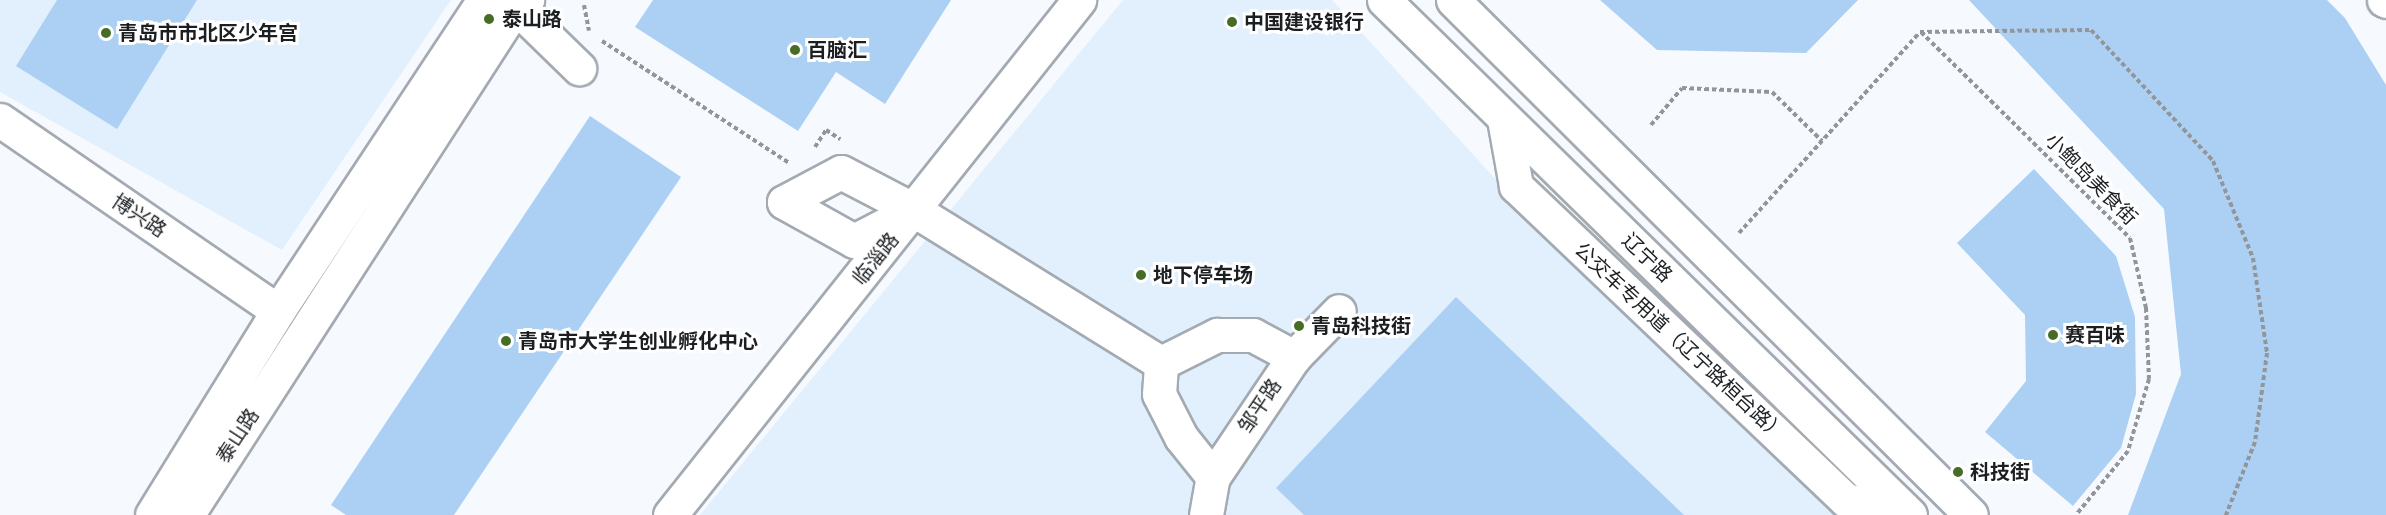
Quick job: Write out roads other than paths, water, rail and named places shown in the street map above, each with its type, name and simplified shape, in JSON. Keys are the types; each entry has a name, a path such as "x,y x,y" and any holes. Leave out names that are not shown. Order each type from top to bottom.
{"street":[{"name":"泰山路","path":"152,515 278,311 484,0"},
{"name":"临淄路","path":"670,515 1079,0"},
{"name":"辽宁路","path":"1384,0 1910,515"},
{"path":"1453,0 1971,515"},
{"name":"泰山路","path":"187,515 518,1"},
{"path":"518,1 579,68"},
{"name":"博兴路","path":"0,120 278,311"},
{"path":"914,210 854,241 784,202 841,172 914,210 1161,363"},
{"name":"邹平路","path":"1206,515 1213,477 1294,357 1339,311"},
{"path":"1161,363 1217,335 1253,335 1294,357"},
{"path":"1161,363 1159,394 1181,437 1213,477"}],"place":[{"name":"泰山路","path":"489,19"},
{"name":"中国建设银行","path":"1232,22"},
{"name":"青岛市市北区少年宫","path":"106,33"},
{"name":"百脑汇","path":"795,50"},
{"name":"地下停车场","path":"1141,275"},
{"name":"青岛科技街","path":"1299,326"},
{"name":"赛百味","path":"2053,335"},
{"name":"青岛市大学生创业孵化中心","path":"506,341"},
{"name":"科技街","path":"1958,472"}]}
